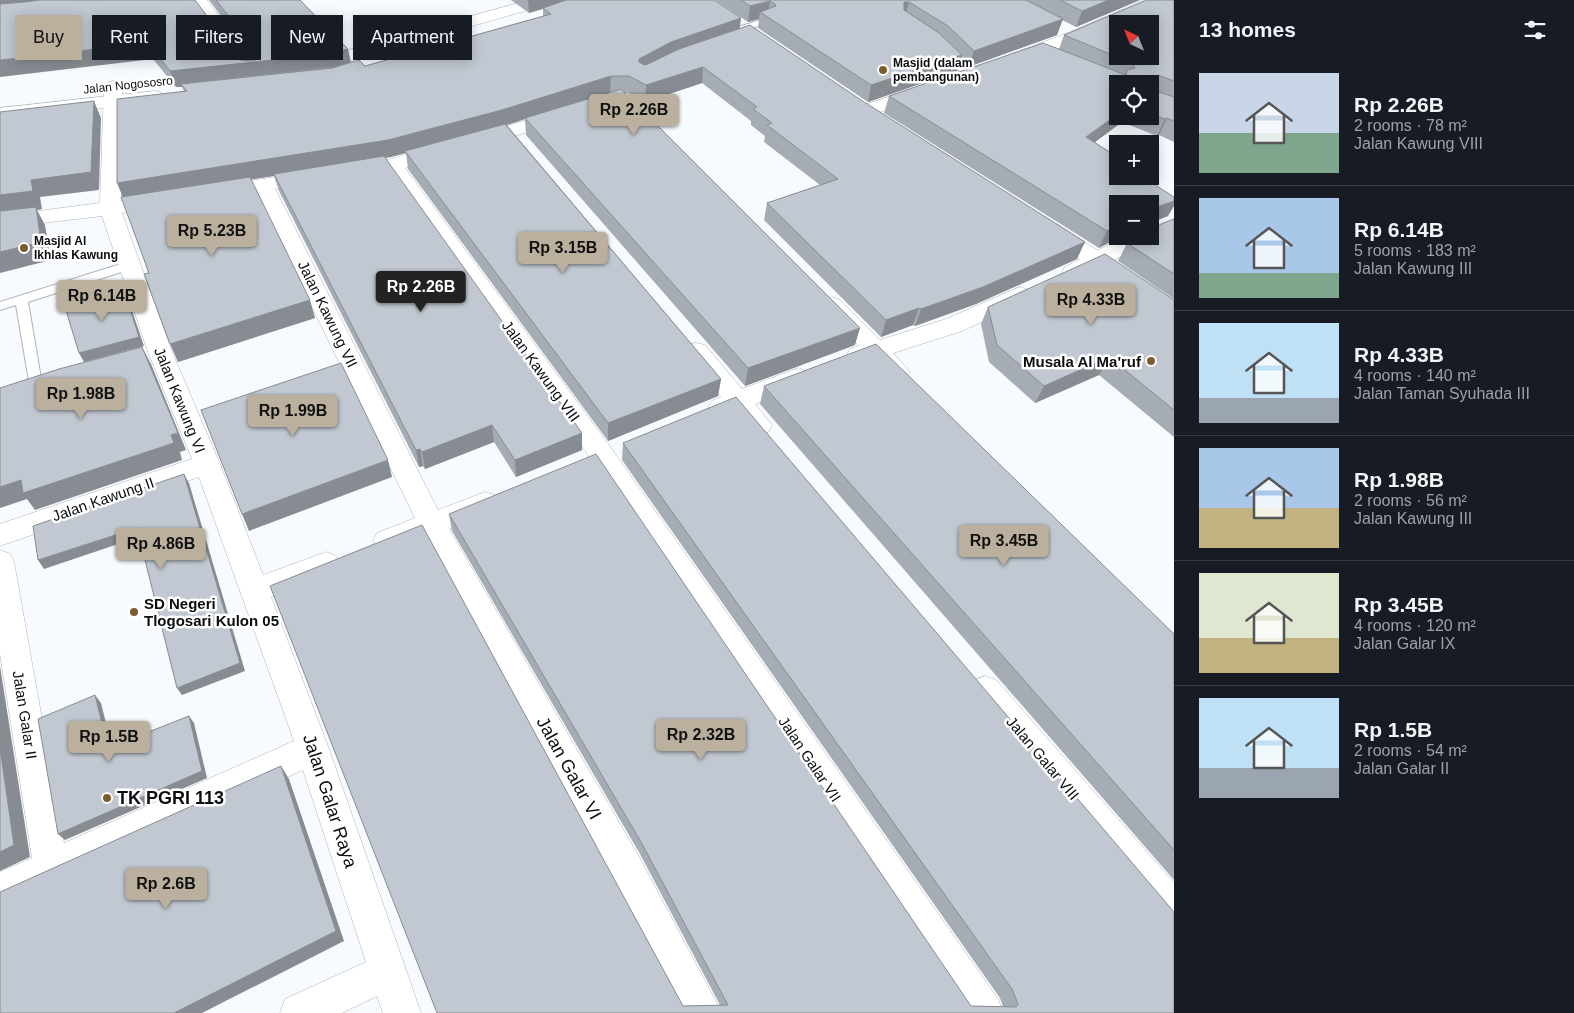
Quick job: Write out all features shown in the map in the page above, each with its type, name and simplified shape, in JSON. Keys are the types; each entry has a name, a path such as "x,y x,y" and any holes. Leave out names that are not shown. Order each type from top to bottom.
{"street":[{"path":"199,0 253,81"},
{"path":"1003,63 1076,36 1159,0"},
{"path":"304,73 335,77 552,6"},
{"path":"1052,24 1076,36"},
{"path":"1038,51 1056,58"},
{"path":"253,81 272,69"},
{"path":"882,122 857,106 945,84 986,69"},
{"path":"234,73 253,81"},
{"name":"Jalan Nogososro","path":"0,114 113,94 165,88"},
{"name":"Jalan Nogososro","path":"0,99 113,94"},
{"name":"Jalan Kawung VI","path":"113,94 110,209 130,265 150,354 207,464 255,591"},
{"path":"0,222 186,198 393,165 517,139 582,109"},
{"name":"Jalan Kawung VIII","path":"393,165 602,455"},
{"name":"Jalan Kawung VII","path":"263,185 432,525"},
{"path":"1032,218 1174,312"},
{"path":"702,415 893,343 954,325 1127,245"},
{"path":"819,292 893,343 917,391"},
{"path":"681,333 776,445"},
{"name":"Jalan Galar VII","path":"602,455 984,1013"},
{"name":"Jalan Kawung II","path":"0,534 207,464"},
{"path":"255,591 432,525 504,495"},
{"name":"Jalan Galar VI","path":"432,525 625,868 703,1013"},
{"name":"Jalan Galar II","path":"0,562 10,683 51,868"},
{"name":"Jalan Galar Raya","path":"255,591 314,749 386,972 402,1013"},
{"name":"Jalan Galar VIII","path":"969,670 1174,911"},
{"path":"0,890 314,749"},
{"path":"298,1013 386,972"}],"lane":[{"path":"939,46 969,76"},
{"path":"0,306 130,265"},
{"path":"21,300 36,384"}],"building":[{"path":"39,0 195,0 206,15 176,15 176,60 261,60 261,15 228,15 216,0 300,0 315,15 271,15 271,60 274,60 170,71 161,60 166,60 166,15 92,15 92,49 82,51 82,15 15,15 15,58 0,60 0,4"},
{"path":"566,0 714,0 741,18 671,42 639,59 639,62 644,65 648,64 679,49 750,25 861,100 1085,242 983,287 886,320 767,203 838,179 767,125 772,123 753,109 757,107 703,67 646,85 629,76 611,76 502,110 388,140 117,183 117,99 187,91 181,84 332,68 359,60 365,66 386,60 472,60 472,36 551,14 543,8"},
{"path":"741,0 1026,0 1063,19 974,51 948,26 909,2 904,2 904,10 939,33 962,55 871,85 760,12 776,6 775,4 770,1 750,6"},
{"path":"1060,0 1109,0 1082,11"},
{"path":"1147,0 1174,0 1174,81 1159,75 1126,75 1127,70 1135,68 1133,65 1159,65 1159,15 1111,15"},
{"path":"1109,16 1109,54 1064,35"},
{"path":"1043,43 1126,75 1109,75 1109,120 1086,137 1109,152 1109,185 1155,185 1174,197 1174,201 1159,206 1159,195 1109,195 1109,230 1107,231 889,96"},
{"path":"343,44 348,49 343,50"},
{"path":"621,89 860,328 748,368 525,118"},
{"path":"1159,92 1174,97 1174,121 1159,117"},
{"path":"94,101 91,172 31,180 33,191 0,195 0,112"},
{"path":"505,124 721,379 608,423 405,151"},
{"path":"384,156 582,433 515,460 492,425 422,452 420,449 416,450 274,174"},
{"path":"250,177 310,300 170,344 144,274 149,273 121,197"},
{"path":"36,207 41,242 0,252 0,211"},
{"path":"1174,219 1174,274 1130,245 1159,245 1159,225"},
{"path":"1105,254 1174,300 1174,410 1109,357 1044,386 997,345 988,307"},
{"path":"124,290 139,337 79,353 65,307"},
{"path":"876,344 1174,634 1174,850 764,386"},
{"path":"142,347 178,433 171,435 174,443 23,493 21,480 0,487 0,388 59,369"},
{"path":"341,363 388,460 242,514 201,410"},
{"path":"736,397 1174,912 1174,1013 437,1013 270,586 422,525 683,1006 728,1005 641,842 449,514 596,454 971,1006 1016,1007 1018,1004 1012,989 623,443"},
{"path":"184,474 240,663 177,688 137,528 38,560 33,526"},
{"path":"95,695 108,748 189,716 202,771 58,834 38,719"},
{"path":"0,748 14,845 0,852"},
{"path":"281,766 336,931 174,1013 0,1013 0,892"}],"place":[{"name":"Masjid (dalam pembangunan)","path":"883,70"},
{"name":"Masjid Al Ikhlas Kawung","path":"24,248"},
{"name":"Musala Al Ma'ruf","path":"1151,361"},
{"name":"SD Negeri Tlogosari Kulon 05","path":"134,612"},
{"name":"TK PGRI 113","path":"107,798"}]}
